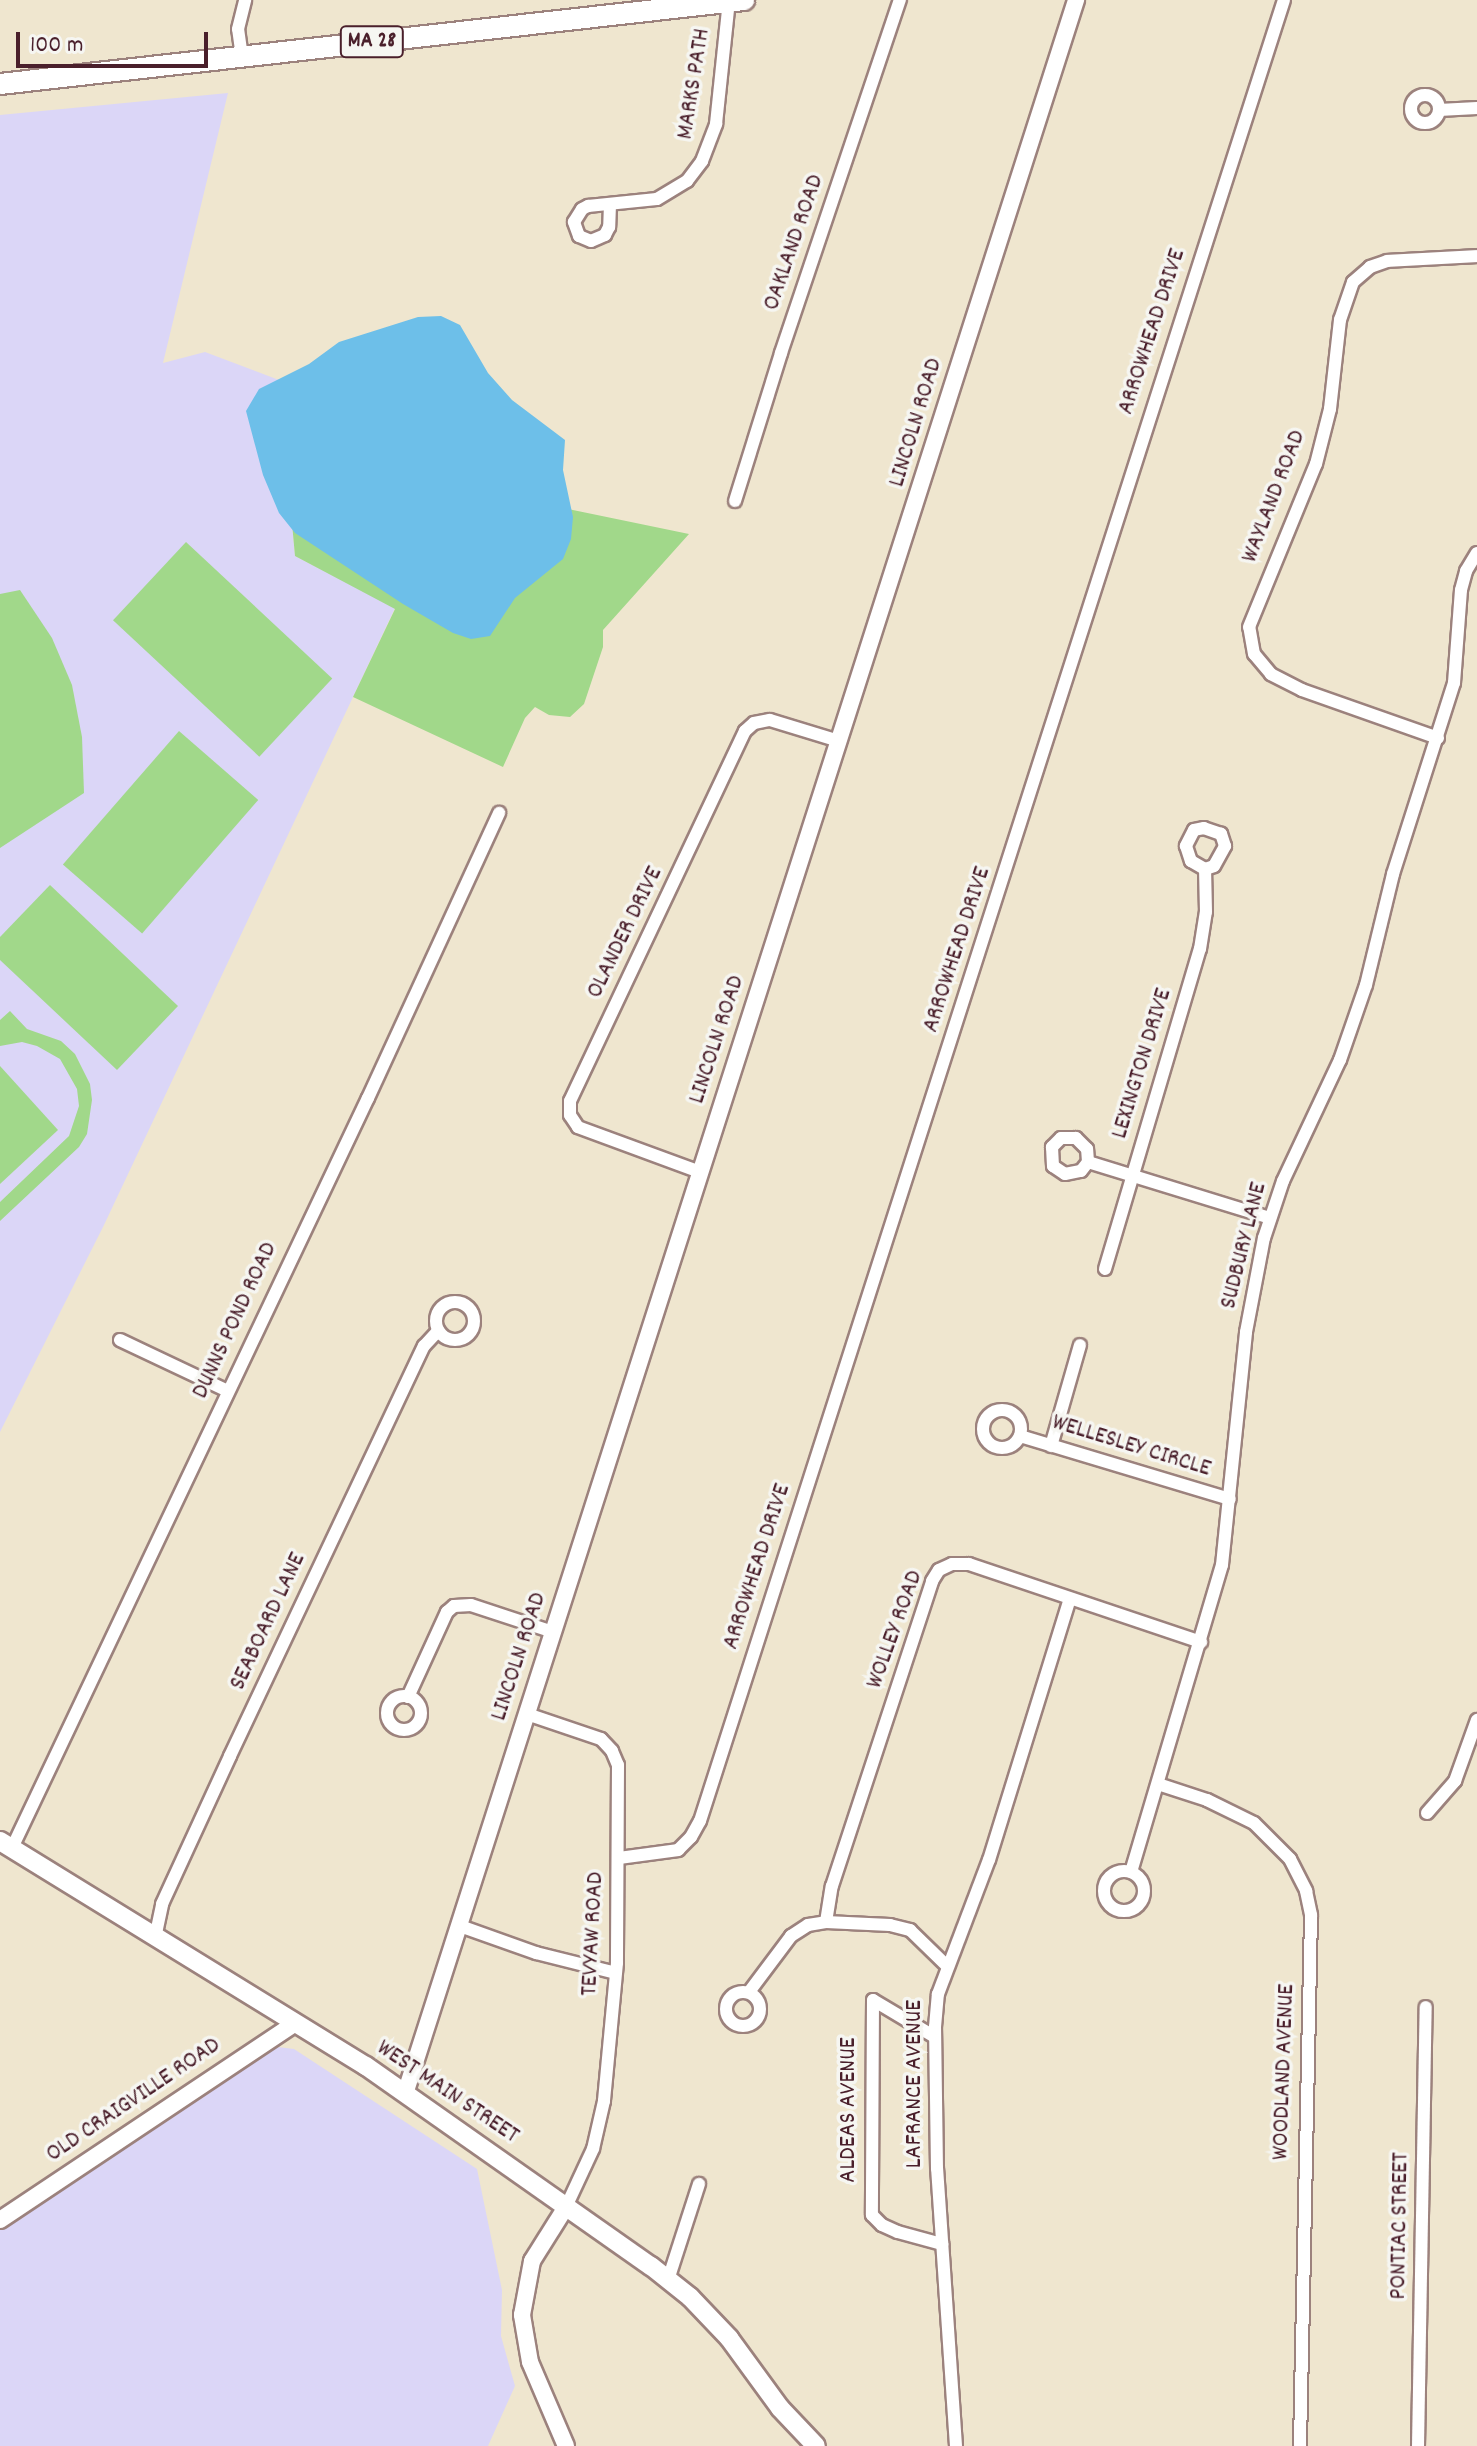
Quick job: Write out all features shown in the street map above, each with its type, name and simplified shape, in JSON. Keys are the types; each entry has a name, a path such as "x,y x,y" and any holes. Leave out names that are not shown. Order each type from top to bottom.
{"main road":[{"name":"MA 28","path":"0,84 734,1"},
{"name":"WEST MAIN STREET","path":"6,1844 405,2094 668,2280 729,2338 774,2400 816,2446"}],"street":[{"path":"242,57 238,29 245,0"},
{"name":"OAKLAND ROAD","path":"735,501 781,353 900,0"},
{"name":"LINCOLN ROAD","path":"405,2094 1076,0"},
{"name":"ARROWHEAD DRIVE","path":"619,1858 678,1850 691,1837 700,1821 1284,0"},
{"name":"MARKS PATH","path":"610,204 645,201 667,194 687,181 702,161 716,124 734,1"},
{"path":"1439,110 1477,108"},
{"name":"WAYLAND ROAD","path":"1438,738 1302,690 1271,674 1254,654 1249,627 1316,464 1330,409 1340,320 1353,282 1370,267 1387,261 1477,256"},
{"name":"SUDBURY LANE","path":"1131,1872 1222,1565 1248,1320 1270,1218 1283,1181 1329,1087 1355,1019 1393,874 1454,683 1461,590 1466,571 1477,553"},
{"name":"OLANDER DRIVE","path":"700,1172 578,1127 570,1115 570,1101 745,731 754,723 770,720 839,741"},
{"name":"DUNNS POND ROAD","path":"6,1844 228,1391 499,813"},
{"name":"LEXINGTON DRIVE","path":"1105,1269 1200,949 1206,912 1205,869"},
{"path":"1088,1162 1270,1218"},
{"name":"SEABOARD LANE","path":"155,1938 162,1904 230,1756 417,1359 427,1341 438,1331"},
{"path":"120,1340 228,1391"},
{"path":"1051,1446 1080,1345"},
{"name":"WELLESLEY CIRCLE","path":"1020,1436 1230,1499"},
{"name":"WOLLEY ROAD","path":"826,1922 832,1886 932,1581 939,1570 952,1564 969,1564 1201,1642"},
{"name":"LAFRANCE AVENUE","path":"956,2446 942,2244 935,2037 938,1994 989,1860 1070,1599"},
{"path":"408,1697 447,1612 454,1606 471,1605 553,1632"},
{"name":"TEVYAW ROAD","path":"527,1714 582,1730 601,1739 612,1751 618,1765 616,1973 600,2126 582,2177 566,2207"},
{"path":"1427,1813 1455,1781 1477,1720"},
{"name":"WOODLAND AVENUE","path":"1158,1784 1207,1800 1254,1823 1290,1859 1306,1891 1311,1915 1300,2446"},
{"path":"749,1992 791,1936 808,1925 826,1922 890,1925 910,1930 947,1966"},
{"path":"460,1926 536,1953 616,1973"},
{"name":"ALDEAS AVENUE","path":"935,2037 873,2000 872,2215 882,2225 898,2232 942,2244"},
{"name":"PONTIAC STREET","path":"1418,2446 1426,2007"},
{"name":"OLD CRAIGVILLE ROAD","path":"0,2220 295,2023"},
{"path":"668,2280 699,2184"},
{"path":"566,2207 532,2261 522,2315 530,2362 566,2446"}],"shaded area":[{"path":"228,93 163,363 205,352 279,380 295,556 395,608 104,1225 0,1432 0,115"},
{"path":"270,2046 294,2049 477,2169 502,2290 501,2336 515,2386 488,2446 0,2446 0,2226"}],"green space":[{"path":"279,380 539,503 689,534 603,630 603,647 584,704 570,717 549,715 535,707 525,718 503,767 353,697 395,609 295,556"},
{"path":"186,542 332,678 259,757 113,620"},
{"path":"20,590 52,638 72,685 82,737 84,793 0,848 0,594"},
{"path":"179,731 258,800 142,933 63,865"},
{"path":"50,885 178,1006 117,1070 0,960 0,937"},
{"path":"10,1011 27,1029 61,1041 75,1054 90,1084 92,1100 87,1134 79,1147 0,1221 0,1202 69,1136 79,1106 77,1089 60,1059 37,1046 22,1042 0,1046 0,1020"},
{"path":"0,1066 58,1130 0,1184"}],"water":[{"path":"441,316 460,325 488,373 512,400 565,440 563,470 573,517 571,539 563,559 515,598 490,636 471,639 453,633 403,604 295,533 279,513 263,475 246,411 259,389 309,364 339,342 418,317"}]}
